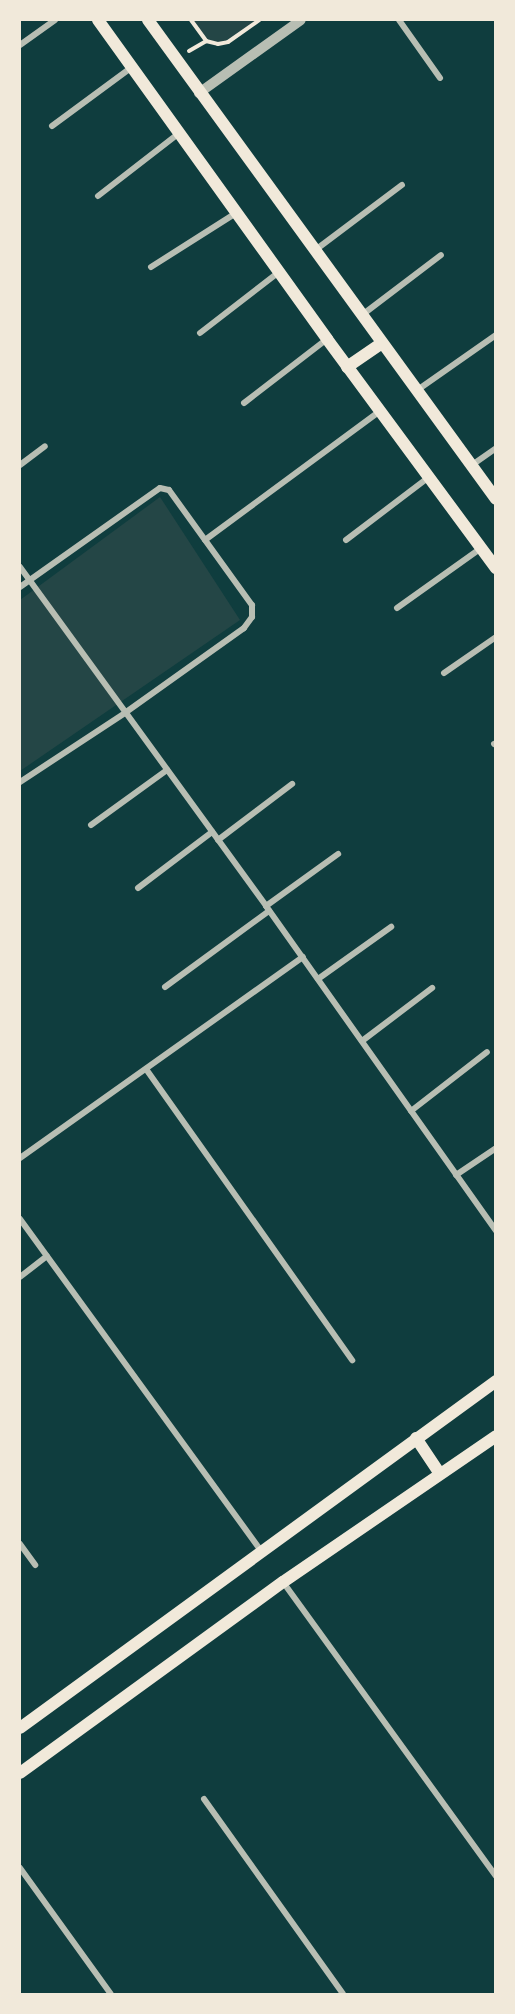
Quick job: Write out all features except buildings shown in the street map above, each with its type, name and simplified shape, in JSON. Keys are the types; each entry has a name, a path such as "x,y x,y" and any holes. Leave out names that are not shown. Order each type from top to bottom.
{"main road":[{"path":"98,20 178,134 495,568"},
{"path":"148,20 495,499"},
{"path":"347,367 382,343"},
{"path":"20,1728 495,1381"},
{"path":"20,1773 283,1582 495,1436"},
{"path":"416,1438 440,1474"}],"street":[{"path":"20,45 55,20"},
{"path":"200,93 302,20"},
{"path":"399,20 440,78"},
{"path":"52,126 132,67"},
{"path":"98,195 178,134"},
{"path":"314,251 402,185"},
{"path":"151,267 236,213"},
{"path":"361,315 441,255"},
{"path":"200,333 279,272"},
{"path":"416,391 495,335"},
{"path":"244,404 327,339"},
{"path":"205,540 380,411"},
{"path":"20,465 45,446"},
{"path":"471,466 495,448"},
{"path":"346,540 429,477"},
{"path":"20,586 160,488 169,490 252,605 252,618 244,628 125,713 20,782"},
{"path":"397,608 481,548"},
{"path":"20,567 268,908 495,1231"},
{"path":"444,673 495,637"},
{"path":"92,825 168,770"},
{"path":"218,840 292,784"},
{"path":"138,888 212,832"},
{"path":"165,987 338,854"},
{"path":"318,979 391,927"},
{"path":"20,1158 303,957"},
{"path":"362,1041 432,988"},
{"path":"411,1111 487,1052"},
{"path":"146,1069 352,1360"},
{"path":"456,1175 495,1148"},
{"path":"20,1219 261,1551"},
{"path":"20,1277 47,1256"},
{"path":"20,1544 35,1565"},
{"path":"283,1582 495,1876"},
{"path":"204,1799 343,1995"},
{"path":"20,1868 111,1995"}],"path":[{"path":"191,20 206,41 218,44 228,42 258,20"}],"shaded area":[{"path":"192,20 257,20 222,43 208,40"},
{"path":"160,497 240,620 20,771 20,600"}]}
